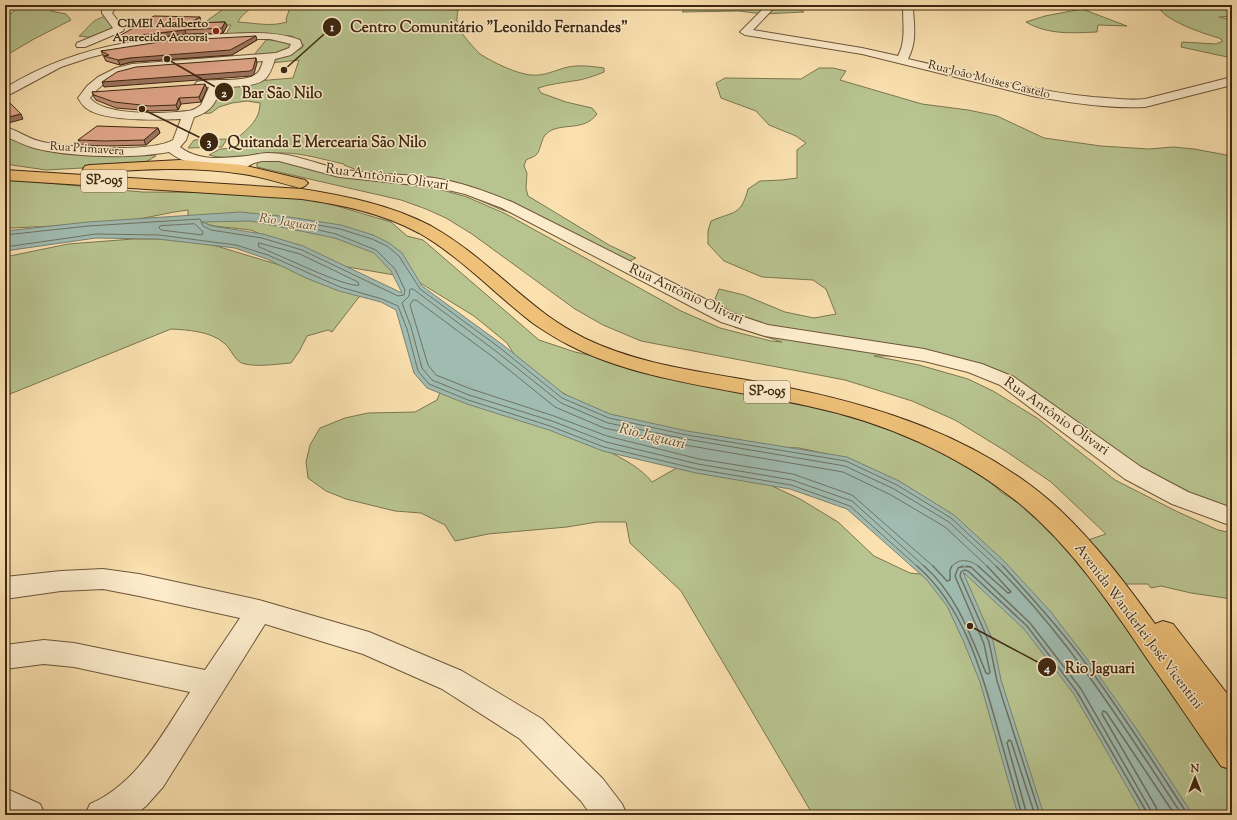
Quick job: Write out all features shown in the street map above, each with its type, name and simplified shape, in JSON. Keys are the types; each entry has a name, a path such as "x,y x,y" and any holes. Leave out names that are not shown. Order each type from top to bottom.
{"main road":[{"name":"SP-095","path":"5,166 47,172 150,164 243,164"},
{"path":"142,183 130,178 129,175 132,171 150,164"},
{"path":"202,187 228,177 243,164"},
{"name":"Avenida Wanderlei José Vicentini","path":"243,164 392,206 434,224 460,240 567,322 596,337 643,355 704,370 841,396 919,420 961,439 1004,465 1049,498 1094,541 1232,725"},
{"name":"SP-095","path":"5,175 202,187"},
{"name":"Avenida Wanderlei José Vicentini","path":"202,187 276,192 336,199 404,219 440,239 548,326 578,342 615,357 656,369 847,408 893,422 950,447 1002,477 1048,514 1083,549 1117,592 1232,755"}],"street":[{"path":"5,82 61,54 123,29 107,13 107,10 113,5"},
{"path":"902,59 908,48 909,42 908,8"},
{"name":"Rua João Moises Castelo","path":"767,10 745,32 846,48 902,59 1032,92 1118,104 1145,103 1232,81"},
{"path":"159,31 175,32 180,34 182,40"},
{"path":"5,93 51,66 90,53 131,45 182,40 272,36 296,42 297,46 293,50 271,56 149,65 125,69 108,76 87,93 84,101 90,105 109,112 130,115 189,115 208,106 216,83"},
{"path":"192,85 249,81 262,76 271,56"},
{"path":"5,86 18,84"},
{"path":"87,93 108,91"},
{"path":"172,148 178,144 189,115"},
{"name":"Rua Primavera","path":"5,131 28,142 64,149 138,152 172,148"},
{"name":"Rua Antônio Olivari","path":"172,148 181,155 190,159 243,164 262,157 279,157 339,173 435,183 470,191 507,205 728,318 765,330 924,355 974,368 1007,381 1133,473 1180,498 1232,517"},
{"path":"5,588 60,581 103,579 139,585 259,611 369,644 452,680 531,729 592,790 611,815"},
{"path":"101,815 118,809 138,792 152,776 210,684 259,611"},
{"path":"5,657 44,652 74,655 210,684"},
{"path":"5,804 29,815"}],"green space":[{"path":"16,5 53,5 51,11 66,14 71,20 5,56 5,17 13,12"},
{"path":"229,5 253,5 238,22 269,24 287,22 286,19 291,5 419,5 437,9 458,10 457,19 460,31 480,54 512,70 525,74 539,75 547,74 571,66 604,68 604,72 588,78 538,88 541,93 566,102 592,108 597,114 585,123 558,128 546,134 537,154 526,160 524,166 527,173 526,188 528,196 609,245 636,258 622,264 518,215 502,210 454,189 365,173 344,164 299,154 274,153 227,158 209,155 220,149 235,148 244,142 236,139 249,128 256,119 260,103 247,101 232,103 219,107 211,113 196,114 216,92 233,83 293,78 299,60 271,63 280,56 301,49 304,45 292,36 226,34 231,25 208,26 203,37 189,38 190,33"},
{"path":"689,5 767,5 795,8 804,12 763,14 739,11 682,12"},
{"path":"1158,5 1210,5 1232,10 1232,16 1219,17 1232,20 1232,58 1181,47 1182,42 1216,44 1223,41 1219,38 1184,26 1167,16 1161,11"},
{"path":"1082,9 1127,26 1098,25 1097,32 1069,33 1043,29 1026,22 1045,16"},
{"path":"106,16 116,27 96,38 79,36 93,22"},
{"path":"266,40 283,41 292,45 290,49 276,53 254,55"},
{"path":"819,68 833,68 846,71 840,80 922,104 968,110 997,116 1044,138 1101,146 1149,149 1173,147 1194,149 1232,156 1232,514 1151,484 1015,390 952,363 900,356 874,356 919,365 968,379 993,391 1037,418 1115,480 1178,512 1218,530 1232,533 1232,599 1191,593 1161,586 1151,588 1148,584 1118,584 1232,737 1232,815 813,815 681,591 630,543 626,522 597,522 567,527 488,534 455,541 445,525 421,513 395,511 346,499 326,491 308,478 306,462 310,445 320,428 345,418 368,413 415,412 437,400 443,385 606,450 637,468 652,482 687,462 751,476 800,499 838,522 874,556 910,573 940,576 967,574 841,457 799,448 728,445 596,412 544,382 515,356 507,343 474,316 412,278 324,263 251,230 214,226 188,219 188,210 116,222 11,228 5,230 5,179 142,192 293,193 391,222 407,236 423,240 539,340 575,352 809,403 914,437 981,473 1001,492 1082,542 1106,534 1051,482 1007,452 955,420 912,401 845,380 641,341 603,325 575,309 472,234 446,218 401,200 257,167 257,163 269,158 331,174 435,188 467,197 506,214 681,311 720,328 771,341 782,342 734,327 715,299 719,289 744,295 785,312 814,318 836,314 826,289 813,280 762,277 724,261 708,244 708,231 711,221 736,211 742,204 748,189 760,181 797,178 797,150 806,143 796,136 769,125 756,111 721,98 716,83 725,78 801,79"},
{"path":"5,133 31,142 156,156 144,163 46,170 5,164"},
{"path":"227,139 222,147 188,148 194,140"},
{"path":"133,239 187,239 203,242 366,292 359,297 332,332 328,330 307,336 291,363 250,365 241,363 224,343 212,336 199,332 171,329 5,396 5,257 68,244"}],"water":[{"path":"240,212 289,217 341,225 373,235 389,243 402,253 422,286 503,345 564,394 610,414 687,431 847,457 899,481 954,515 1004,561 1050,611 1087,659 1138,731 1193,815 1143,815 1074,694 1024,629 963,572 993,641 1001,680 1044,815 1018,815 980,682 947,606 927,580 847,509 790,489 696,473 603,451 549,430 467,404 427,388 414,373 396,310 381,302 339,291 306,278 267,259 235,248 158,239 96,238 5,251 5,231 88,222","holes":["251,221 335,238 374,253 391,271 402,293 303,246 263,234 212,226 202,222"]}],"building":[{"path":"154,16 200,17 190,23 225,22 222,28 185,30 132,36 121,35"},
{"path":"256,36 230,50 118,60 104,56 109,55 101,51 166,41"},
{"path":"256,58 253,69 250,71 102,82 117,72 136,67"},
{"path":"205,84 199,97 179,98 176,105 150,106 114,102 94,95 92,92"},
{"path":"5,98 21,114 5,118"},
{"path":"97,126 158,128 144,140 78,140"}],"place":[{"name":"CIMEI Adalberto Aparecido Accorsi","path":"216,31"},
{"name":"Bar São Nilo","path":"167,59"},
{"name":"Centro Comunitário \"Leonildo Fernandes\"","path":"284,70"},
{"name":"Quitanda E Mercearia São Nilo","path":"142,109"},
{"name":"Rio Jaguari","path":"970,626"}]}
